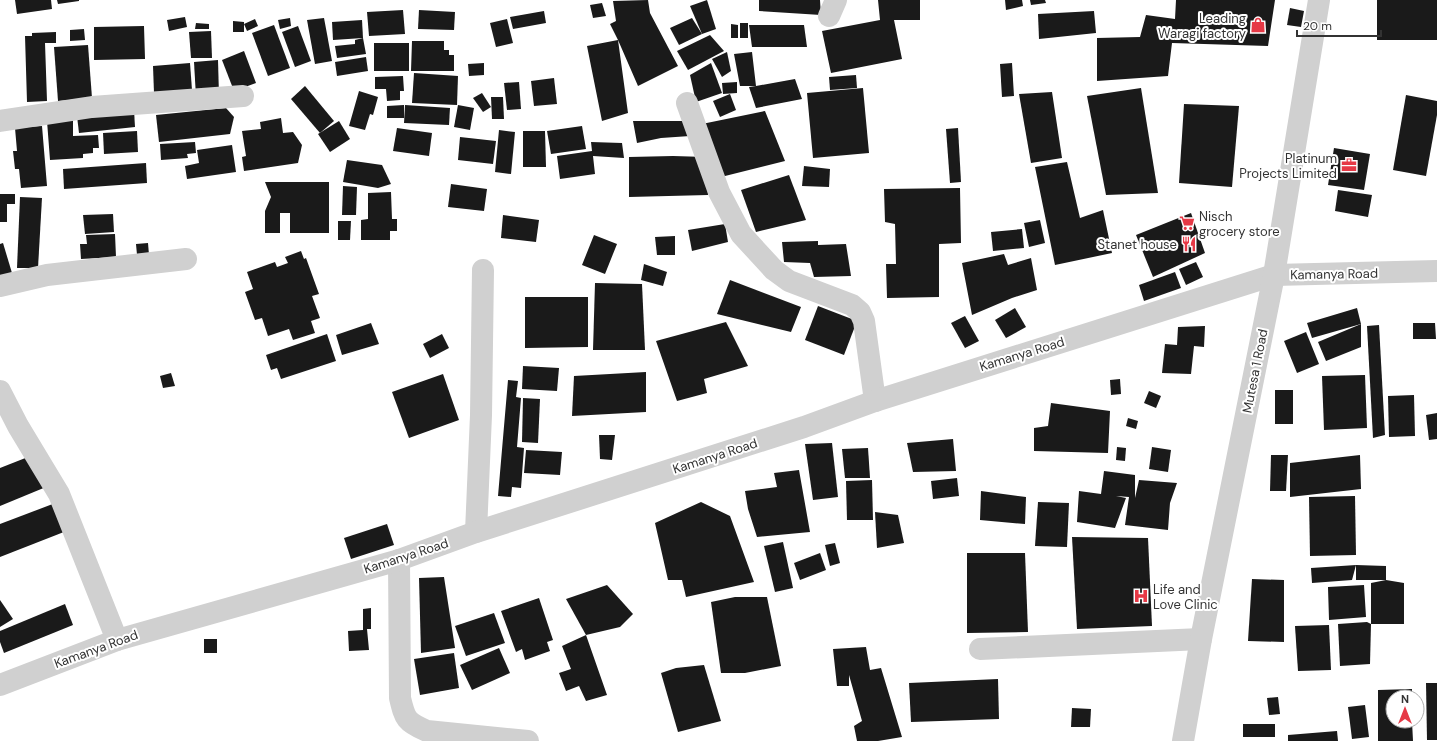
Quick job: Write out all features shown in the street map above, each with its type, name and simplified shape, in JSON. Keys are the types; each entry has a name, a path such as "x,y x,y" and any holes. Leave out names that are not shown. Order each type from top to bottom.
{"street":[{"name":"Mutesa 1 Road","path":"1183,741 1201,639 1274,275 1319,0"},
{"path":"0,120 92,107 243,96"},
{"path":"687,103 718,192 741,234 774,270 789,281 852,305 860,312 864,321 875,401"},
{"path":"0,286 47,275 186,259"},
{"path":"476,532 481,415 483,270"},
{"name":"Kamanya Road","path":"0,685 117,640 399,560 476,532 804,427 875,401 1274,275 1437,271"},
{"path":"0,391 18,426 59,494 117,640"},
{"path":"399,560 400,698 405,717 415,726 427,731 528,741"},
{"path":"980,648 1201,639"}],"building":[{"path":"15,0 51,0 52,9 17,14"},
{"path":"57,0 79,0 79,1 58,4"},
{"path":"648,0 650,13 678,66 638,86 610,24 616,21 613,1"},
{"path":"707,0 716,29 702,34 690,6"},
{"path":"759,0 820,0 821,15 759,11"},
{"path":"878,0 920,0 920,20 894,20 902,59 831,73 822,31 880,20"},
{"path":"1005,0 1022,0 1023,6 1006,10"},
{"path":"1030,0 1045,0 1046,3 1031,5"},
{"path":"1176,0 1275,0 1268,46 1172,43 1168,76 1097,81 1097,38 1140,37 1146,15 1175,19"},
{"path":"1377,0 1437,0 1437,40 1377,40"},
{"path":"602,3 606,16 593,18 590,5"},
{"path":"1290,8 1304,11 1301,27 1287,25"},
{"path":"403,10 405,34 369,36 367,12"},
{"path":"419,10 455,12 454,30 418,29"},
{"path":"544,11 546,23 513,29 510,17"},
{"path":"1094,11 1096,33 1039,39 1038,14"},
{"path":"185,17 187,27 169,31 167,20"},
{"path":"290,18 291,26 280,29 278,20"},
{"path":"324,18 332,61 315,64 307,20"},
{"path":"692,18 702,34 679,45 670,28"},
{"path":"255,19 258,26 247,31 244,24"},
{"path":"507,19 513,43 496,47 490,23"},
{"path":"362,20 363,38 333,40 332,22"},
{"path":"233,21 244,22 244,32 233,32"},
{"path":"196,23 209,24 209,29 195,29"},
{"path":"740,23 748,23 748,38 740,38"},
{"path":"731,24 738,25 738,38 731,38"},
{"path":"274,25 290,68 268,76 252,33"},
{"path":"749,25 804,25 807,47 752,47"},
{"path":"144,26 145,59 94,60 94,27"},
{"path":"298,26 311,61 295,67 282,32"},
{"path":"84,29 85,40 70,41 70,30"},
{"path":"211,31 212,58 191,58 189,32"},
{"path":"56,32 56,43 45,43 47,101 27,102 25,36 32,36 32,33"},
{"path":"710,35 724,51 688,70 677,51"},
{"path":"363,38 366,54 337,58 335,46 355,44 355,40"},
{"path":"618,40 628,113 602,121 587,46"},
{"path":"412,41 444,41 444,50 449,50 449,55 454,55 454,71 411,71"},
{"path":"374,43 409,43 409,71 374,71"},
{"path":"88,45 92,98 58,101 54,47"},
{"path":"244,51 256,83 234,91 222,60"},
{"path":"727,52 731,71 722,77 712,59"},
{"path":"752,52 756,86 740,86 734,54"},
{"path":"366,57 368,71 337,76 335,62"},
{"path":"218,60 219,96 196,97 194,62"},
{"path":"190,63 192,90 154,93 153,66"},
{"path":"484,63 484,75 469,76 468,64"},
{"path":"711,63 722,93 696,102 690,75"},
{"path":"1012,63 1014,96 1002,97 1000,64"},
{"path":"414,73 458,76 457,105 412,103"},
{"path":"856,75 857,88 830,90 829,77"},
{"path":"403,76 404,91 400,91 400,100 387,101 386,89 375,89 375,77"},
{"path":"554,78 557,104 534,106 531,81"},
{"path":"795,79 802,99 756,108 749,87"},
{"path":"519,82 521,109 507,110 504,83"},
{"path":"737,82 737,93 723,94 722,83"},
{"path":"305,86 334,121 320,133 291,99"},
{"path":"863,88 869,153 813,158 807,93"},
{"path":"1141,88 1158,193 1106,195 1087,96"},
{"path":"359,91 378,97 373,115 370,114 365,130 349,126"},
{"path":"1052,92 1062,158 1031,163 1019,94"},
{"path":"482,93 491,107 483,112 473,98"},
{"path":"730,94 736,110 720,117 713,101"},
{"path":"1406,95 1437,101 1437,115 1426,176 1393,170"},
{"path":"491,97 503,97 504,119 492,119"},
{"path":"1184,104 1239,106 1232,187 1179,183"},
{"path":"404,105 404,118 387,118 387,106"},
{"path":"405,105 450,108 449,125 404,123"},
{"path":"458,105 474,108 470,130 454,127"},
{"path":"226,108 234,117 230,134 159,142 156,115"},
{"path":"134,110 135,127 79,133 77,116"},
{"path":"765,111 785,161 721,177 697,125"},
{"path":"281,118 283,133 293,132 302,145 298,163 244,171 242,157 246,156 242,131 261,129 260,122"},
{"path":"73,120 73,136 98,135 99,148 93,148 93,153 83,154 83,158 50,160 47,121"},
{"path":"339,121 350,139 330,152 318,134"},
{"path":"633,121 688,121 690,136 661,138 637,143"},
{"path":"42,126 47,186 21,188 19,169 15,169 13,151 17,151 15,128"},
{"path":"582,126 586,149 551,154 547,131"},
{"path":"397,128 432,133 429,156 393,151"},
{"path":"958,128 961,182 950,183 946,129"},
{"path":"499,130 515,132 511,174 495,172"},
{"path":"137,131 138,152 104,154 103,133"},
{"path":"523,131 545,131 546,167 523,167"},
{"path":"460,137 496,141 493,164 458,160"},
{"path":"195,142 196,153 187,154 188,158 161,160 160,144"},
{"path":"591,142 622,143 624,158 593,156 595,174 560,179 557,156 592,151"},
{"path":"232,145 236,172 187,179 185,166 199,163 197,150"},
{"path":"1334,148 1370,154 1364,190 1328,185"},
{"path":"629,157 706,157 708,195 629,197"},
{"path":"347,160 382,165 391,184 378,188 343,182"},
{"path":"1067,162 1080,218 1103,210 1112,253 1055,265 1035,167"},
{"path":"146,163 147,183 64,189 63,169"},
{"path":"804,166 830,169 829,187 802,186"},
{"path":"789,175 806,220 756,232 741,190"},
{"path":"265,182 329,182 329,233 290,233 290,213 280,213 280,233 265,233 265,211 271,197"},
{"path":"451,184 487,189 484,211 448,207"},
{"path":"343,186 357,187 356,215 342,215"},
{"path":"960,188 961,243 939,244 939,297 887,298 886,264 896,264 895,224 885,222 884,189"},
{"path":"1338,190 1372,195 1368,217 1335,211"},
{"path":"391,192 392,219 397,219 397,231 390,231 390,240 361,240 361,220 368,219 368,193"},
{"path":"0,194 15,194 15,204 7,204 7,222 0,222"},
{"path":"20,197 42,198 38,268 17,268"},
{"path":"1191,213 1205,253 1153,277 1136,235"},
{"path":"113,214 114,232 85,234 83,215"},
{"path":"503,215 539,220 536,242 501,238"},
{"path":"1040,220 1045,243 1029,247 1024,223"},
{"path":"338,221 351,221 350,240 338,240"},
{"path":"725,224 728,242 692,251 688,230"},
{"path":"1022,229 1024,248 993,251 991,232"},
{"path":"115,234 116,257 81,259 80,244 87,244 86,235"},
{"path":"594,235 617,244 605,274 582,265"},
{"path":"675,236 675,255 657,255 655,237"},
{"path":"818,241 818,245 846,244 851,276 814,277 810,263 784,262 782,242"},
{"path":"3,243 12,273 0,276 0,244"},
{"path":"148,243 149,255 137,255 136,244"},
{"path":"301,251 304,259 306,258 319,294 312,296 320,318 311,321 315,333 293,340 289,329 268,336 262,318 255,320 245,292 253,289 247,272 275,262 277,267 288,263 285,257"},
{"path":"1004,254 1008,265 1031,258 1037,290 1012,298 972,315 962,263"},
{"path":"1196,262 1203,277 1186,285 1179,269"},
{"path":"644,264 667,272 663,286 641,280"},
{"path":"1175,272 1181,288 1144,301 1139,285"},
{"path":"730,280 801,307 791,332 717,314"},
{"path":"595,283 642,284 645,350 593,350"},
{"path":"525,297 588,297 588,347 525,348"},
{"path":"818,306 857,321 844,355 805,340"},
{"path":"1015,308 1026,327 1006,338 995,320"},
{"path":"1357,308 1361,324 1312,338 1307,323"},
{"path":"965,316 979,341 965,348 951,323"},
{"path":"726,322 748,366 704,379 707,393 677,401 656,341"},
{"path":"371,323 379,344 342,355 336,335"},
{"path":"1413,323 1435,323 1436,339 1413,339"},
{"path":"1361,324 1361,347 1326,361 1318,342"},
{"path":"1379,325 1385,435 1373,438 1367,326"},
{"path":"1205,326 1204,347 1194,346 1191,374 1162,373 1165,344 1177,345 1178,327"},
{"path":"1306,332 1319,364 1297,373 1284,341"},
{"path":"327,334 336,361 281,379 277,368 271,370 266,355"},
{"path":"442,334 449,348 430,358 423,344"},
{"path":"523,366 559,368 557,391 522,389"},
{"path":"646,372 646,412 572,416 574,376"},
{"path":"171,373 175,386 163,388 160,376"},
{"path":"443,374 459,420 409,438 392,392"},
{"path":"1365,375 1367,428 1324,430 1322,376"},
{"path":"1120,379 1121,394 1111,395 1110,380"},
{"path":"508,380 518,381 516,397 521,398 517,447 524,448 521,488 512,487 511,497 498,496"},
{"path":"1275,390 1293,390 1293,424 1275,424"},
{"path":"1149,391 1161,396 1156,408 1144,403"},
{"path":"1414,395 1415,436 1389,437 1388,396"},
{"path":"523,398 540,399 538,443 522,442"},
{"path":"1051,403 1110,411 1108,453 1034,451 1034,428 1048,426"},
{"path":"1437,413 1437,439 1429,440 1426,415"},
{"path":"1128,418 1138,421 1136,429 1126,426"},
{"path":"599,435 615,435 612,460 600,459"},
{"path":"953,439 956,471 913,472 907,443"},
{"path":"832,443 838,497 813,500 805,444"},
{"path":"1117,447 1126,448 1125,461 1116,460"},
{"path":"1152,447 1171,450 1168,472 1149,469"},
{"path":"868,448 870,478 845,478 842,449"},
{"path":"526,450 562,452 560,475 524,473"},
{"path":"33,455 46,487 0,506 0,468"},
{"path":"1271,455 1288,455 1286,491 1270,491"},
{"path":"1360,455 1361,489 1290,497 1290,463"},
{"path":"799,470 810,532 757,537 748,509 745,491 777,487 774,473"},
{"path":"1104,471 1135,475 1135,498 1139,480 1177,483 1170,503 1168,530 1125,525 1129,497 1116,496 1126,498 1115,528 1077,522 1079,491 1101,494"},
{"path":"957,478 959,496 933,499 931,481"},
{"path":"872,480 873,520 847,520 846,481"},
{"path":"981,491 1026,497 1025,524 980,520"},
{"path":"1355,496 1356,555 1310,556 1309,497"},
{"path":"58,502 69,530 0,557 0,524"},
{"path":"701,502 730,516 754,582 686,597 682,580 668,580 655,523"},
{"path":"1038,502 1069,503 1067,547 1035,546"},
{"path":"875,512 898,515 904,543 877,548"},
{"path":"387,524 394,545 351,559 344,538"},
{"path":"1072,537 1148,538 1152,626 1077,629"},
{"path":"783,542 793,588 775,592 764,546"},
{"path":"835,543 840,563 830,566 825,545"},
{"path":"820,553 826,570 800,580 794,563"},
{"path":"967,553 1025,553 1028,632 967,633"},
{"path":"1356,565 1386,566 1386,580 1356,580"},
{"path":"1356,565 1352,580 1312,583 1311,568"},
{"path":"444,577 455,648 421,653 419,578"},
{"path":"1252,579 1284,580 1284,642 1248,641"},
{"path":"1386,580 1404,583 1404,624 1371,624 1371,583"},
{"path":"607,585 633,614 620,627 586,635 566,599"},
{"path":"1364,585 1366,617 1329,620 1328,587"},
{"path":"735,597 767,597 781,666 745,673 721,673 711,602"},
{"path":"539,598 553,640 547,642 550,651 525,660 522,649 516,652 501,611"},
{"path":"0,600 13,619 0,627"},
{"path":"65,604 73,625 4,653 0,642 0,631"},
{"path":"371,608 371,629 367,629 369,650 349,651 348,631 363,630 363,609"},
{"path":"494,613 505,643 466,656 455,626"},
{"path":"1367,622 1371,624 1370,664 1340,666 1338,624"},
{"path":"1329,625 1331,670 1298,671 1295,626"},
{"path":"586,635 607,695 586,701 579,686 566,691 559,673 571,669 562,646"},
{"path":"204,639 217,639 217,653 204,653"},
{"path":"866,647 870,670 881,668 902,737 878,741 857,741 854,726 862,721 849,675 849,686 837,686 833,649"},
{"path":"499,648 510,673 472,690 460,665"},
{"path":"454,653 459,688 420,695 414,659"},
{"path":"704,665 721,721 678,732 661,673 676,668"},
{"path":"998,679 999,719 911,722 909,683"},
{"path":"1426,683 1437,683 1437,740 1427,740"},
{"path":"1378,690 1385,690 1385,729 1412,729 1413,741 1378,741"},
{"path":"1278,697 1280,714 1269,715 1267,698"},
{"path":"1365,705 1369,737 1352,739 1348,707"},
{"path":"1072,708 1091,709 1090,727 1071,727"},
{"path":"1243,724 1275,724 1275,737 1243,737"},
{"path":"1337,731 1338,741 1288,741 1288,735"}],"place":[{"name":"Leading Waragi factory","path":"1258,25"},
{"name":"Platinum Projects Limited","path":"1349,165"},
{"name":"Nisch grocery store","path":"1187,223"},
{"name":"Stanet house","path":"1189,244"},
{"name":"Life and Love Clinic","path":"1141,596"}]}
